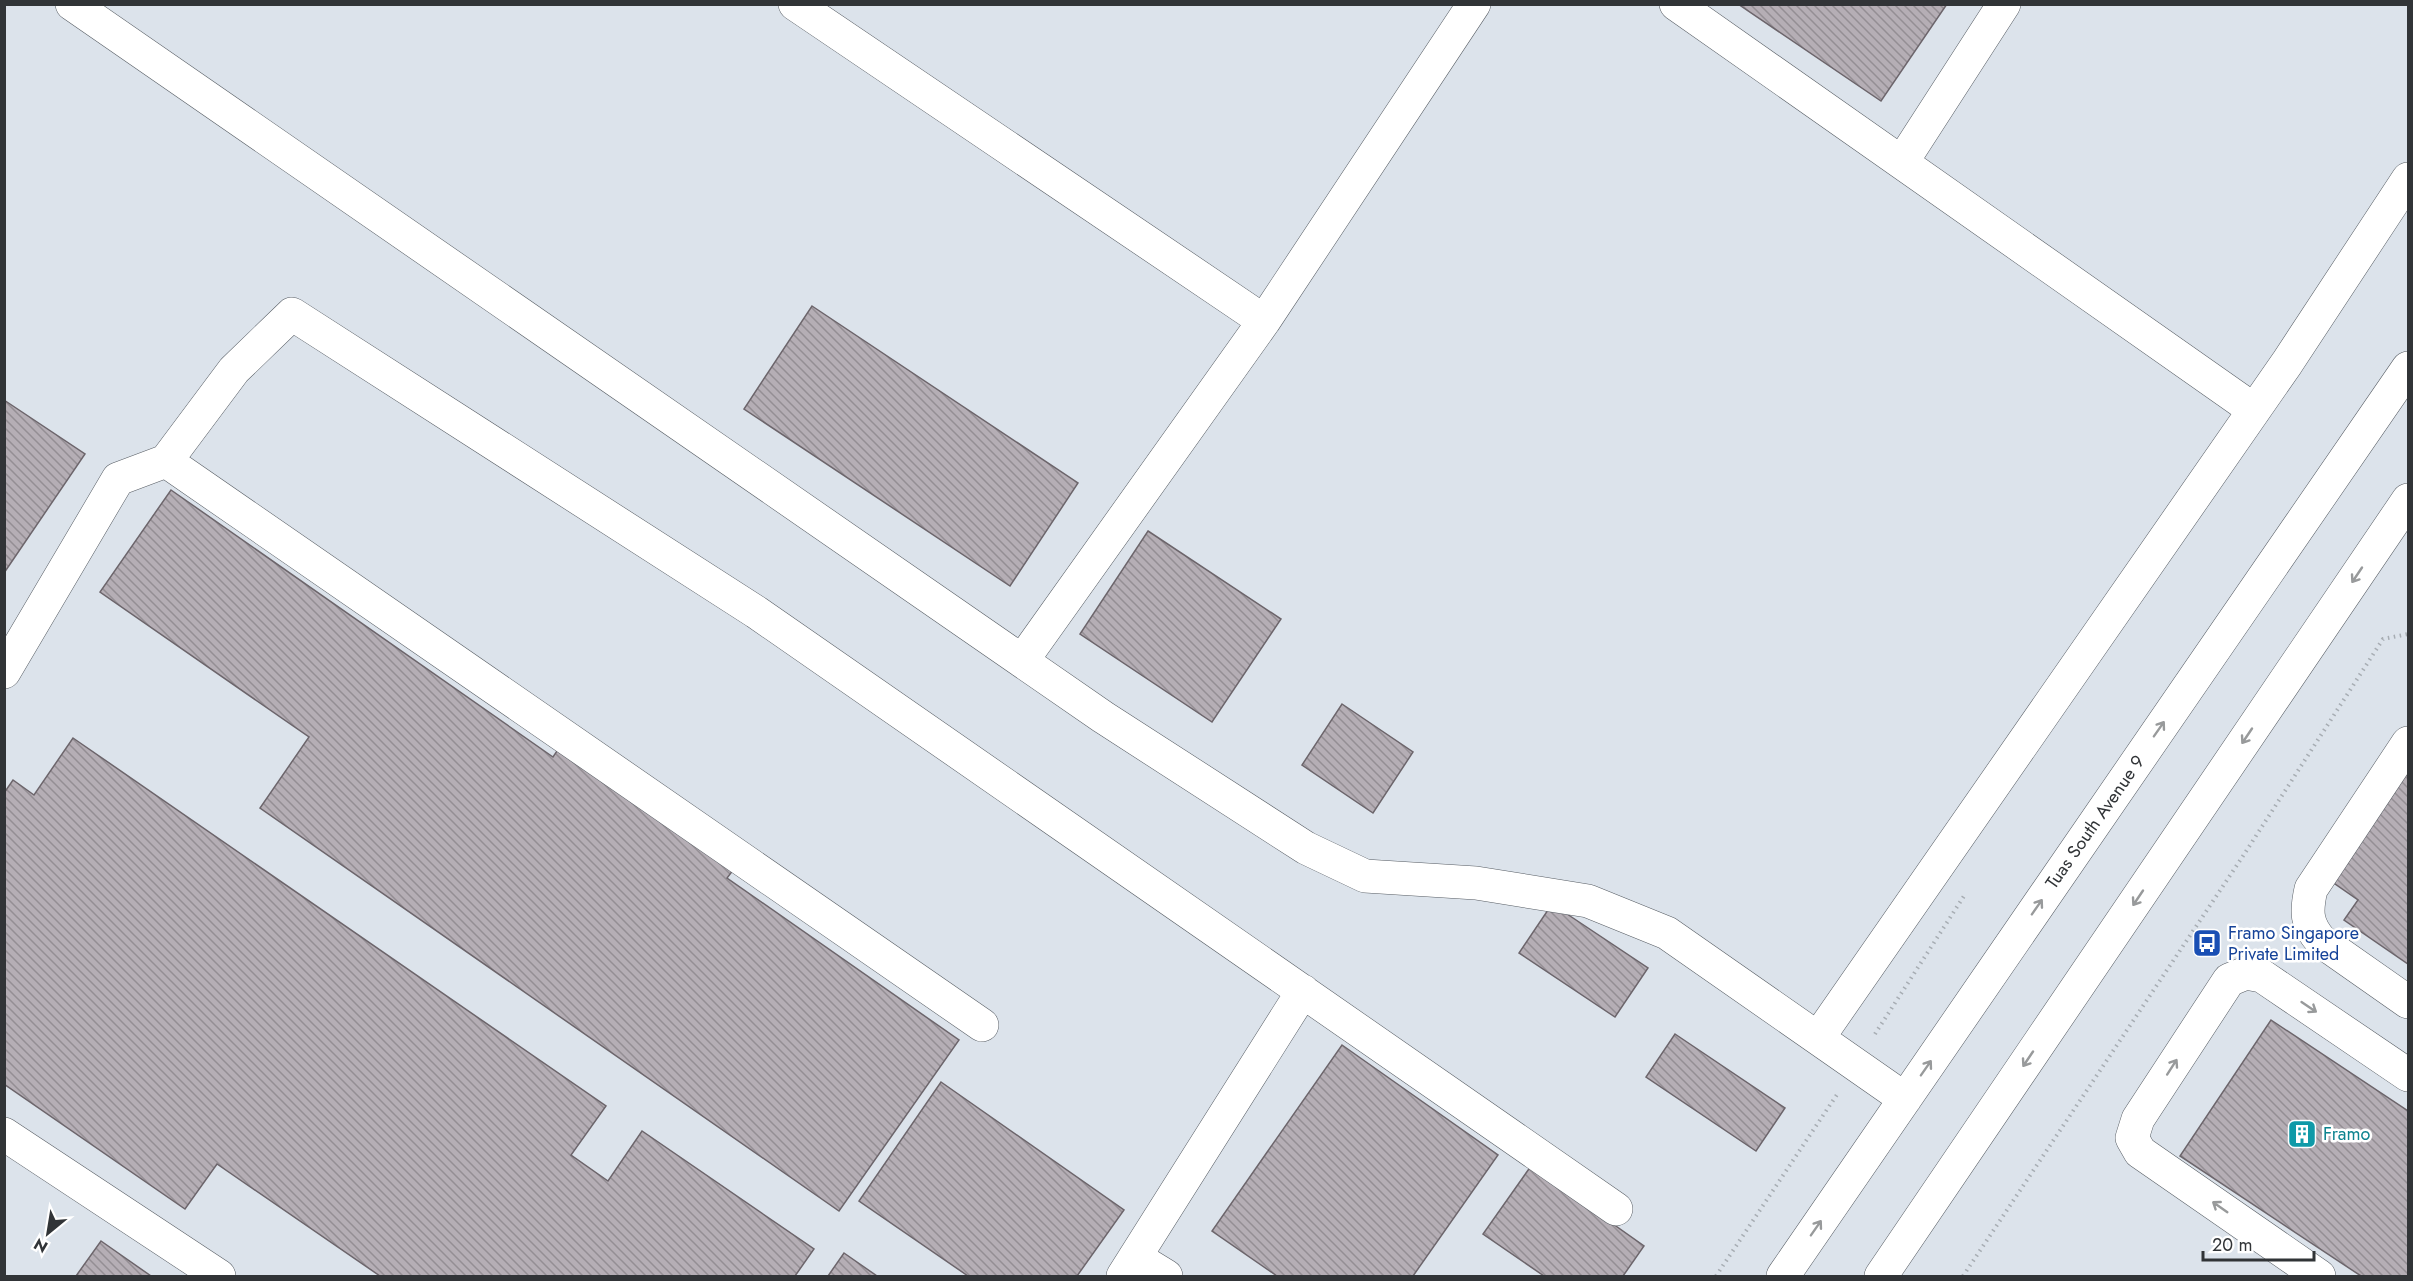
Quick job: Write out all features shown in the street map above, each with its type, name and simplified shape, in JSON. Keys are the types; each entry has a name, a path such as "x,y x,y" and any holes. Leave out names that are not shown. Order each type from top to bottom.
{"street":[{"path":"72,4 1103,717 1306,848 1365,876 1476,884 1588,901 1667,933 1905,1099"},
{"path":"795,4 1264,321"},
{"path":"1023,662 1264,321 1474,4"},
{"path":"1676,4 2254,410"},
{"path":"1902,162 2004,4"},
{"path":"1818,1038 2254,410 2409,179"},
{"path":"4,672 118,479 166,462 234,370 292,314 756,612 1616,1209"},
{"name":"Tuas South Avenue 9","path":"1783,1276 2409,368"},
{"path":"166,462 982,1025"},
{"path":"1881,1276 2399,533 2409,500"},
{"path":"2409,743 2311,889 2306,911 2311,930 2321,941 2409,1002"},
{"path":"2319,1276 2140,1152 2132,1138 2138,1119 2229,980 2246,974 2262,976 2409,1075"},
{"path":"1166,1276 1129,1267 1303,991"},
{"path":"4,1134 219,1276"}],"path":[{"path":"1964,1276 2249,847 2383,639 2409,634"},
{"path":"1716,1276 1856,1065 1970,887"}],"building":[{"path":"1738,4 1947,4 1881,101"},
{"path":"812,306 1078,483 1010,586 744,409"},
{"path":"4,400 85,454 4,573"},
{"path":"171,490 553,757 559,748 734,869 727,878 959,1040 839,1211 260,808 309,737 100,592"},
{"path":"1148,531 1281,619 1212,722 1080,634"},
{"path":"1342,704 1413,752 1373,813 1302,765"},
{"path":"73,738 606,1106 571,1155 608,1181 642,1131 814,1249 795,1276 380,1276 217,1164 185,1209 4,1084 4,793 13,780 34,795"},
{"path":"2408,762 2408,964 2344,920 2358,900 2328,879"},
{"path":"1552,904 1648,968 1615,1017 1519,953"},
{"name":"Framo","path":"2271,1020 2408,1111 2408,1276 2361,1276 2180,1156"},
{"path":"1675,1034 1785,1108 1756,1151 1646,1077"},
{"path":"1342,1045 1498,1155 1413,1276 1277,1276 1212,1231"},
{"path":"941,1082 1124,1210 1077,1276 968,1276 859,1201"},
{"path":"1531,1166 1644,1246 1623,1276 1544,1276 1483,1234"},
{"path":"101,1241 151,1276 76,1276"},
{"path":"844,1253 877,1276 828,1276"}],"place":[{"name":"Framo Singapore Private Limited","path":"2207,943"},
{"name":"Framo","path":"2302,1134"}]}
